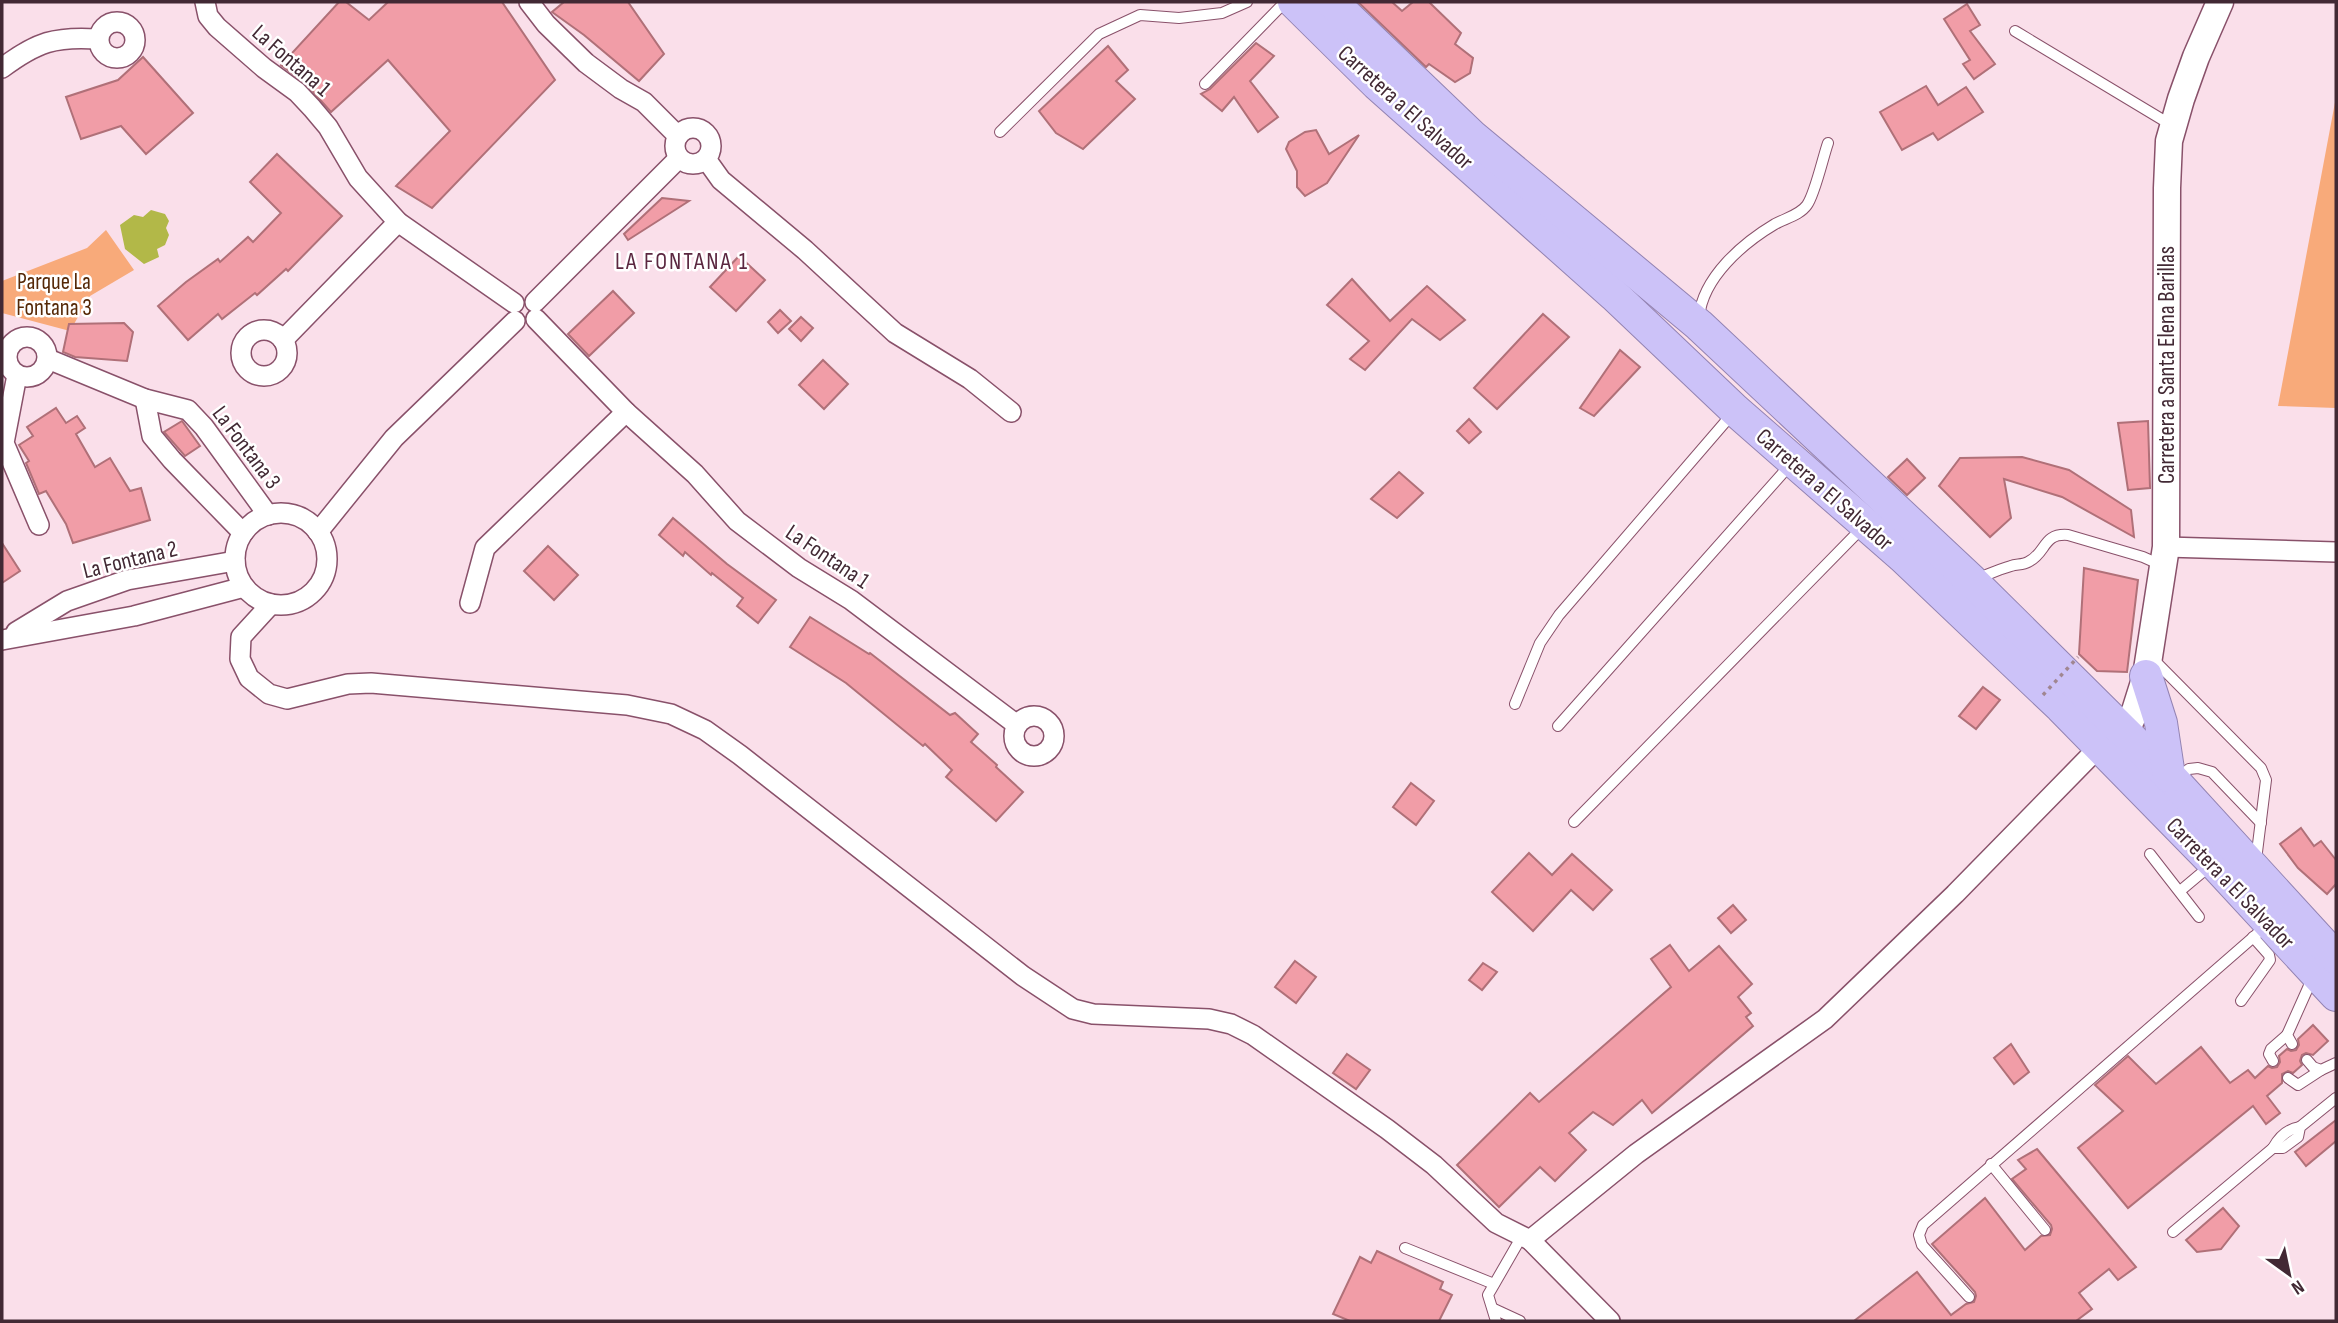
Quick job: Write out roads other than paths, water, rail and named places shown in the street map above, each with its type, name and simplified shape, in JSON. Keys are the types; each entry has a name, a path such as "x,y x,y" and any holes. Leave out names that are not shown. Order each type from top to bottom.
{"highway":[{"name":"Carretera a El Salvador","path":"1294,2 1377,84 1614,295 1735,410 1865,524 2061,707 2111,731 2171,778 2255,867 2326,965 2336,995"},
{"name":"Carretera a El Salvador","path":"1332,2 1472,136 1699,325 1972,581 2111,731 2214,863 2262,930 2326,965"},
{"path":"1698,375 1708,360 1714,360 1793,426 1823,442"},
{"path":"2111,731 2132,704 2146,673"},
{"path":"2146,673 2161,723 2171,778"}],"main road":[{"name":"Carretera a Santa Elena Barillas","path":"2146,673 2164,557 2169,141 2196,57 2220,2"}],"street":[{"name":"La Fontana 1","path":"205,2 208,16 217,26 264,68 297,92 312,108 328,127 358,178 398,222 515,312"},
{"path":"529,2 546,24 586,62 643,102 678,136"},
{"path":"2,68 45,43 70,37 98,39"},
{"path":"688,128 705,131 712,142 706,159 696,164 684,162 679,158 675,147 678,136 688,128"},
{"path":"314,528 394,438 453,381 515,312 524,298 536,311 679,158"},
{"path":"706,159 721,180 805,250 895,333 970,379 1011,412"},
{"path":"284,340 398,222"},
{"name":"La Fontana 1","path":"536,311 626,412 667,446 737,521 766,545 851,600 1017,725"},
{"path":"25,336 37,338 46,347 48,359 40,373 25,377 17,375 12,371 7,359 6,346 25,336"},
{"name":"La Fontana 3","path":"48,359 145,399 188,410 204,427 268,515"},
{"path":"17,375 4,443 39,524"},
{"path":"145,399 152,436 243,533"},
{"path":"470,603 485,548 626,412"},
{"path":"285,513 294,515 314,528 324,544 326,558 325,571 310,594 285,605 271,604 251,594 244,587 235,561 238,541 254,522 268,515 285,513"},
{"path":"2164,557 2336,552"},
{"name":"La Fontana 2","path":"4,639 67,601 127,580 235,561"},
{"name":"La Fontana 2","path":"4,639 134,616 244,587"},
{"path":"271,604 241,637 240,659 249,678 269,694 287,699 348,684 371,683 627,705 670,714 705,730 1023,976 1073,1009 1093,1014 1209,1019 1231,1024 1286,1057 1434,1165 1496,1223 1526,1238 1610,1321"},
{"path":"1526,1238 1636,1154 1825,1019 1955,894 2111,731"}],"lane":[{"path":"1000,132 1099,34 1140,15 1179,18 1222,13 1247,2"},
{"path":"1205,83 1285,2"},
{"path":"2015,31 2173,127"},
{"path":"1699,325 1701,305 1720,270 1761,233 1796,214 1808,204 1828,143"},
{"path":"1515,704 1540,643 1559,615 1735,410"},
{"path":"1558,726 1793,461"},
{"path":"1574,822 1865,524"},
{"path":"1972,581 2014,565 2027,563 2038,554 2049,538 2058,534 2143,557 2164,557"},
{"path":"2146,673 2261,768 2266,780 2255,867"},
{"path":"2171,778 2189,769 2198,768 2212,772 2261,823"},
{"path":"2150,854 2199,917"},
{"path":"2180,891 2214,863"},
{"path":"1969,1297 1923,1245 1919,1235 1923,1225 2262,930 2270,960 2241,1000"},
{"path":"2273,1061 2269,1054 2271,1049 2290,1040 2326,965"},
{"path":"2307,1060 2313,1067 2321,1070"},
{"path":"2288,1078 2298,1085 2336,1063"},
{"path":"2173,1232 2273,1149 2278,1139 2292,1128 2300,1127 2336,1098"},
{"path":"1992,1164 2045,1230"},
{"path":"1496,1321 1488,1295 1526,1238"},
{"path":"1405,1248 1494,1284"},
{"path":"1494,1309 1520,1321"}],"district":[{"name":"LA FONTANA 1","path":"682,261"}],"park label":[{"name":"Parque La Fontana 3","path":"54,294"}]}
